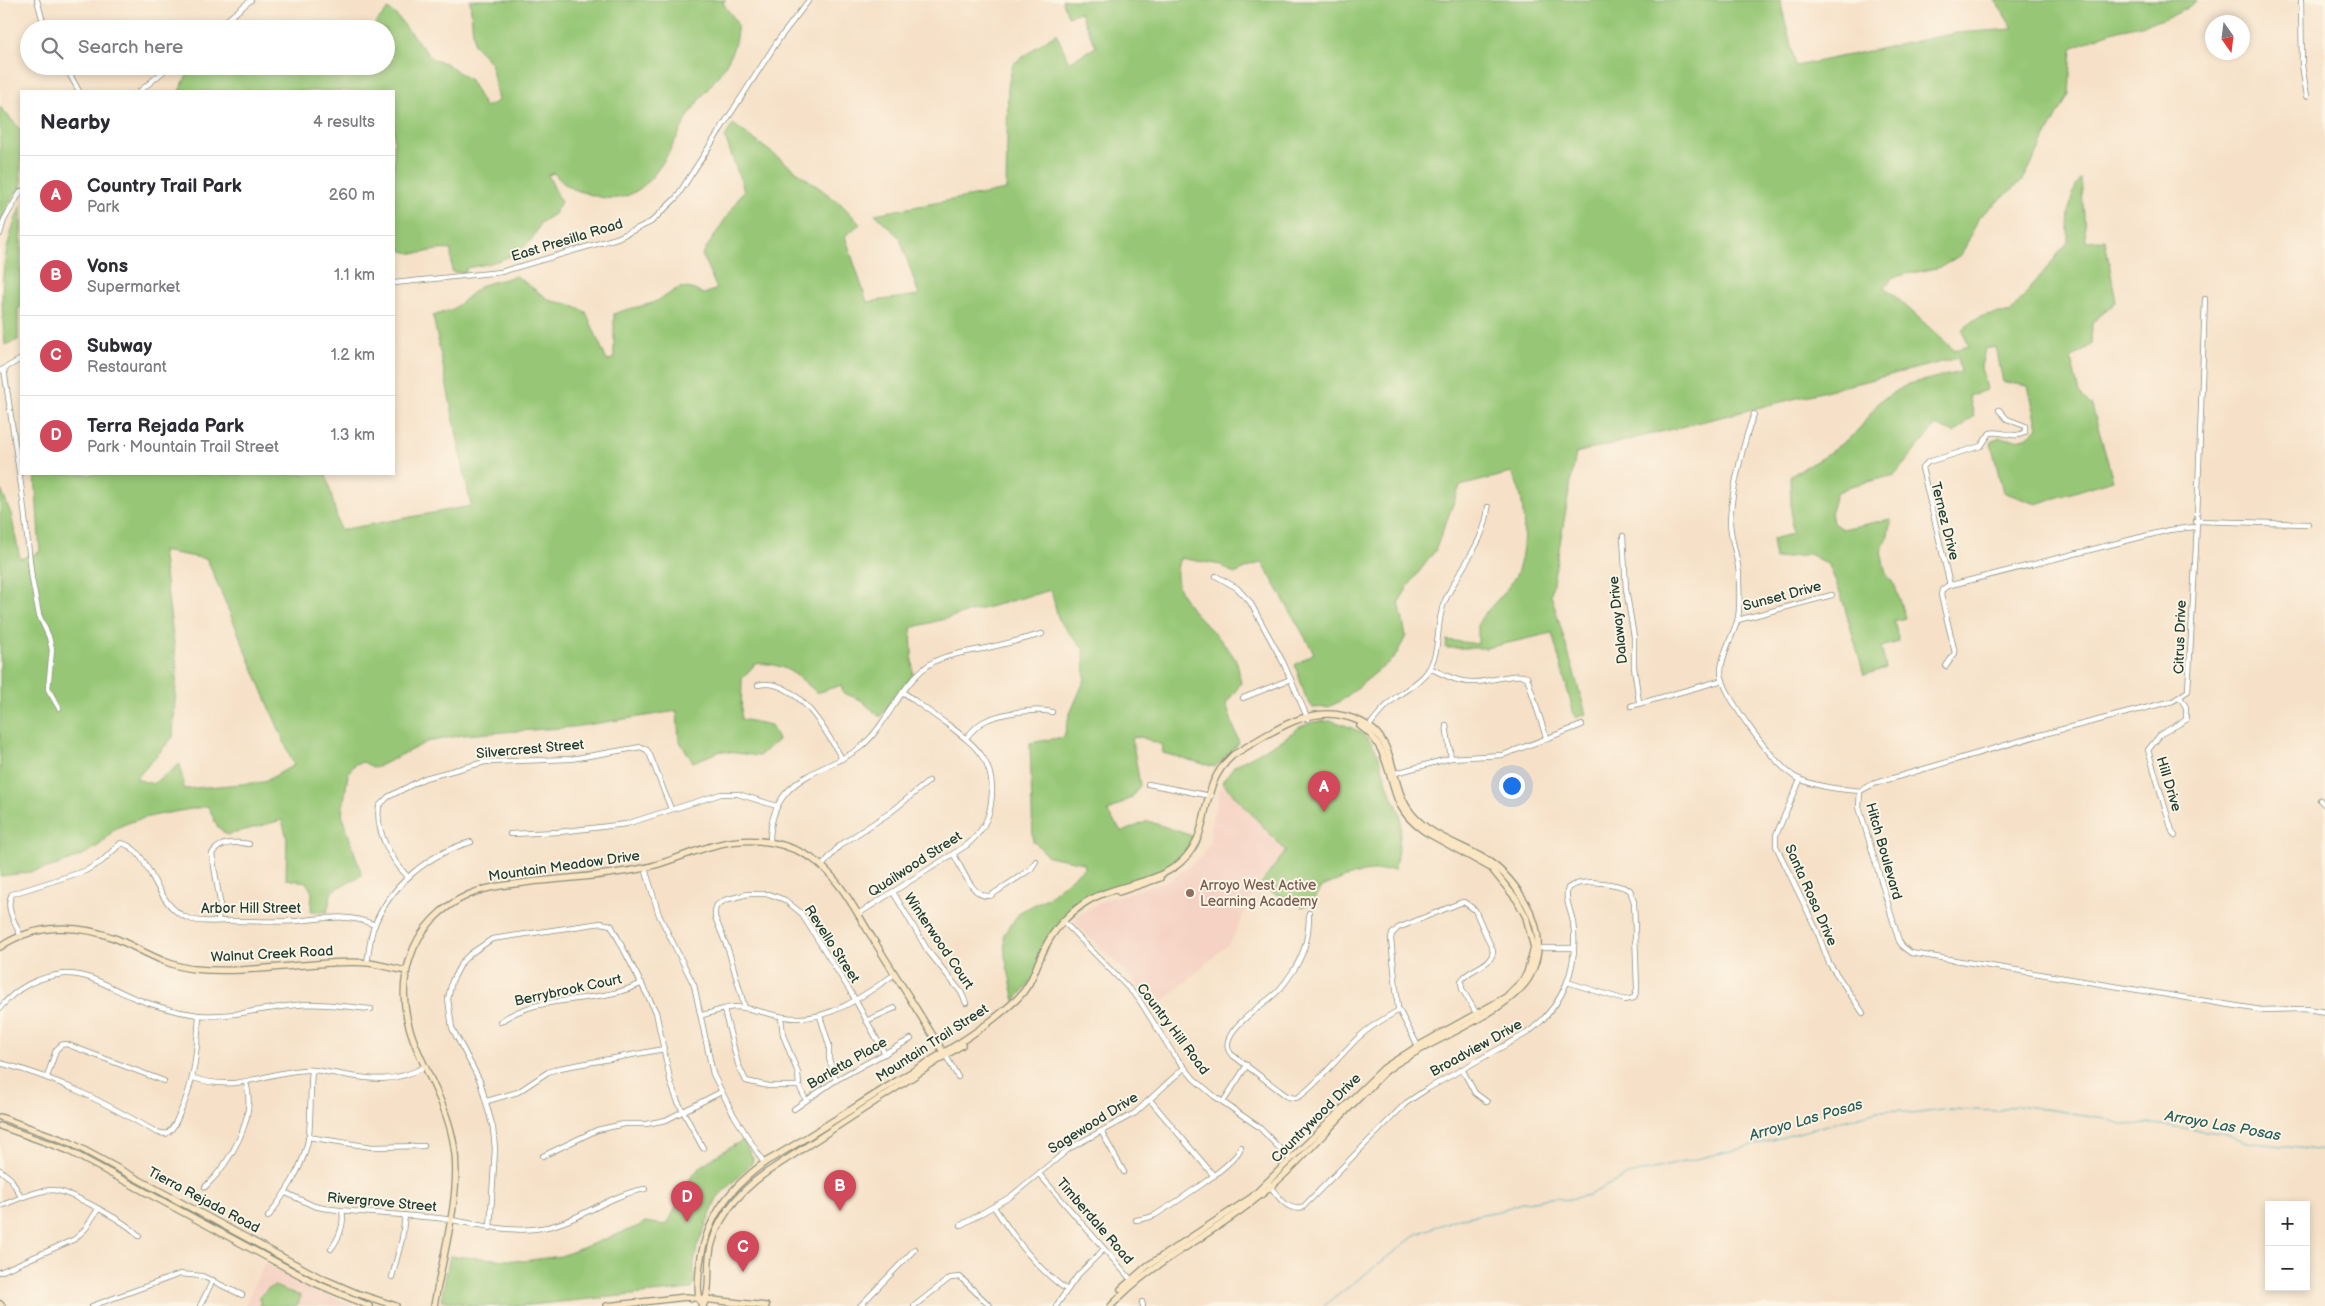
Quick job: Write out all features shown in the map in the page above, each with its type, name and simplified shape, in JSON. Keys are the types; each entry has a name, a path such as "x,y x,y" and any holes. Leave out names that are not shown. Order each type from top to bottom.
{"street":[{"path":"37,0 43,20"},
{"path":"227,20 251,0"},
{"name":"East Presilla Road","path":"395,283 501,272 617,238 651,222 676,198 779,39 809,0"},
{"path":"2301,0 2302,65 2307,96"},
{"path":"70,75 78,90"},
{"path":"141,90 159,75"},
{"path":"0,234 4,220 20,193"},
{"name":"Citrus Drive","path":"2180,697 2188,691 2190,683 2205,300"},
{"path":"20,360 2,370 22,492 32,579 39,615 49,637 52,650 48,689 59,708"},
{"name":"Ternez Drive","path":"1950,585 1922,468 1928,462 1981,446 1990,433 2018,435 2025,432 2025,426 2006,419 1999,410"},
{"path":"1631,706 1639,702 1723,680 1722,670 1738,620 1739,571 1730,520 1746,440 1754,414"},
{"path":"1367,729 1384,708 1418,682 1430,668 1438,647 1441,617 1445,602 1484,531 1488,507"},
{"path":"2196,521 2308,524"},
{"path":"1946,666 1954,656 1955,650 1941,592 1943,588 2168,530 2196,527"},
{"name":"Dalaway Drive","path":"1622,536 1626,589 1634,637 1634,667 1639,702"},
{"path":"1216,576 1233,585 1247,598 1291,679 1308,717"},
{"name":"Sunset Drive","path":"1738,620 1832,595"},
{"path":"770,842 770,826 777,806 787,792 798,782 842,759 867,740 920,671 950,656 1042,634"},
{"path":"1430,668 1455,679 1470,682 1495,680 1517,675 1527,677 1546,737"},
{"path":"1243,698 1291,679"},
{"name":"Hitch Boulevard","path":"1723,680 1726,689 1770,754 1788,773 1800,780 1815,784 1860,791 1859,807 1901,946 1912,953 2261,1010 2307,1009 2325,1012"},
{"path":"758,685 772,684 802,702 820,722 842,759"},
{"name":"Quailwood Street","path":"858,914 954,855 971,842 981,831 988,817 992,781 983,755 966,738 903,692"},
{"path":"1860,791 1873,784 1961,758 2173,701 2180,697"},
{"name":"Hill Drive","path":"2175,836 2148,750 2161,734 2186,720 2186,707 2180,697"},
{"path":"966,738 978,725 992,718 1038,710 1052,712"},
{"name":"Mountain Trail Street","path":"702,1306 707,1298 712,1244 722,1220 742,1193 767,1172 1008,1012 1026,993 1036,977 1050,943 1064,922 1079,906 1100,894 1161,874 1181,862 1198,838 1214,777 1223,764 1233,755 1308,717 1320,714 1346,716 1367,729 1384,743 1393,774 1405,803 1419,822 1486,859 1506,877 1528,909 1536,930 1536,948"},
{"path":"1393,774 1451,758 1503,755 1582,724"},
{"path":"1446,725 1451,758"},
{"name":"Silvercrest Street","path":"408,877 395,863 387,848 379,816 379,806 392,795 425,778 444,771 499,760 571,759 641,747 647,750 650,755 671,810"},
{"name":"Santa Rosa Drive","path":"1800,780 1776,835 1776,846 1817,931 1829,963 1863,1013"},
{"path":"822,866 839,846 891,812 929,781"},
{"path":"1148,784 1209,795"},
{"path":"510,834 560,832 639,822 710,796 732,793 746,795 777,806"},
{"path":"2320,800 2325,805"},
{"path":"218,921 220,902 212,854 218,847 226,844 238,842 250,844"},
{"path":"367,963 375,925 390,896 408,877 429,861 471,842"},
{"name":"Mountain Meadow Drive","path":"434,1306 450,1220 455,1180 455,1149 445,1107 409,1032 403,1001 406,971 415,944 430,922 449,905 470,894 500,886 644,868 733,842 770,842 798,851 822,866 836,881 958,1077"},
{"name":"Arbor Hill Street","path":"21,937 10,909 9,900 12,894 84,871 101,862 121,843 130,846 137,852 161,895 180,914 195,920 296,921 342,916 375,925"},
{"path":"954,855 976,892 984,896 990,896 1031,869 1036,861"},
{"path":"644,868 659,915 694,985 702,1015 710,1065 721,1092 764,1163"},
{"name":"Broadview Drive","path":"1269,1185 1288,1206 1296,1209 1302,1208 1406,1103 1542,1023 1556,1006 1567,982 1574,931 1567,897 1568,888 1577,884 1604,884 1624,888 1632,892 1638,982 1636,995 1632,999 1625,1000 1567,982"},
{"name":"Winterwood Court","path":"893,892 928,950 962,992 966,1003"},
{"name":"Revello Street","path":"745,1008 729,952 714,913 721,902 732,898 763,893 777,896 796,907 812,929 885,1054"},
{"path":"1419,1048 1400,1010 1392,934 1398,928 1460,903 1468,903 1475,910 1494,951 1489,960 1469,972 1461,981 1462,989 1478,1016"},
{"path":"1309,913 1307,941 1296,967 1277,992 1251,1012 1228,1039 1226,1044 1228,1051 1288,1097 1296,1098 1360,1036 1376,1023 1400,1010"},
{"name":"Country Hill Road","path":"1064,922 1138,998 1184,1068 1203,1088 1259,1127 1292,1162"},
{"path":"490,1228 495,1149 493,1128 480,1081 452,1028 448,1008 448,992 455,974 464,959 484,943 503,936 608,924 642,982 660,1022 671,1084 703,1148"},
{"name":"Walnut Creek Road","path":"0,946 46,929 86,930 116,939 147,954 175,964 213,970 367,963 406,971"},
{"path":"1536,948 1573,948"},
{"name":"Countrywood Drive","path":"1106,1306 1132,1281 1239,1212 1386,1071 1419,1048 1507,1001 1521,989 1530,977 1536,948"},
{"path":"0,1008 13,994 27,985 46,977 70,974 100,981 161,1008 199,1015 231,1015 305,1004 371,1008"},
{"path":"702,1015 745,1008 781,1017 801,1018 820,1016 839,1009 895,974"},
{"name":"Berrybrook Court","path":"500,1022 511,1014 523,1009 616,993 642,982"},
{"path":"866,1021 895,1008"},
{"path":"724,1010 738,1064 746,1081 769,1086 799,1086"},
{"path":"0,1063 48,1077 89,1094 156,1132 166,1134 175,1125 187,1098 192,1078 199,1015"},
{"path":"820,1016 829,1045 829,1059 836,1080"},
{"path":"781,1017 783,1035 798,1073 799,1086 806,1100"},
{"name":"Barletta Place","path":"794,1109 836,1080 912,1039"},
{"path":"48,1077 57,1048 66,1044 164,1081"},
{"path":"487,1101 518,1092 548,1072 560,1068 664,1049"},
{"name":"Mountain Trail Street","path":"702,1306 698,1298 702,1249 710,1223 730,1193 764,1163 945,1054"},
{"path":"192,1078 220,1084 246,1083 290,1072 312,1070 385,1080 407,1076 426,1066"},
{"path":"1223,1102 1247,1066"},
{"name":"Sagewood Drive","path":"961,1225 1017,1192 1070,1148 1135,1113 1184,1068"},
{"path":"268,1217 286,1193 297,1172 308,1137 312,1070"},
{"path":"1462,1070 1477,1095 1486,1102"},
{"path":"206,1187 222,1170 235,1146 248,1112 249,1095 246,1083"},
{"path":"544,1156 597,1130 624,1124 656,1123 721,1092"},
{"path":"1150,1100 1214,1176"},
{"name":"Tierra Rejada Road","path":"0,1117 69,1142 319,1276 362,1295 396,1306"},
{"name":"Tierra Rejada Road","path":"0,1126 67,1150 315,1283 369,1306"},
{"path":"1101,1131 1124,1172"},
{"path":"308,1137 372,1147 424,1146"},
{"path":"1136,1220 1155,1215 1214,1176 1238,1156 1241,1147"},
{"path":"0,1170 11,1179 21,1198"},
{"name":"Timberdale Road","path":"1039,1174 1132,1281"},
{"name":"Rivergrove Street","path":"286,1193 314,1206 450,1220 490,1228 521,1230 544,1228 571,1219 616,1197 645,1189"},
{"path":"0,1206 44,1191 61,1191 129,1226 139,1236"},
{"path":"994,1207 1022,1248 1048,1275 1067,1290"},
{"path":"0,1272 75,1240 86,1228 98,1209"},
{"path":"331,1249 340,1234 342,1210"},
{"path":"392,1277 402,1238 404,1215"},
{"path":"1056,1306 1067,1290 1104,1249"},
{"path":"860,1306 916,1250"},
{"path":"92,1306 180,1274 196,1274 213,1280 242,1295"},
{"path":"914,1306 950,1278 956,1276 960,1277 990,1306"},
{"path":"200,1306 213,1280"},
{"name":"Countrywood Drive","path":"1111,1306 1132,1281"},
{"path":"607,1306 673,1298 707,1298 766,1306"}],"shaded area":[{"name":"Arroyo West Active Learning Academy","path":"1222,782 1286,851 1257,885 1232,939 1156,1008 1135,982 1076,923 1079,914 1105,900 1171,880 1202,856 1210,843 1212,818"},
{"path":"265,1263 278,1270 352,1306 244,1306"}],"green space":[{"path":"470,0 726,0 723,1 737,26 735,43 727,62 687,118 668,154 645,184 630,194 613,198 575,190 554,173 548,175 561,202 554,214 540,223 535,234 520,250 489,264 466,268 466,273 452,272 451,250 411,253 395,247 395,90 180,90 187,75 395,75 395,20 379,20 388,9 396,15 433,60 445,63 470,80 485,107 498,101 491,63 474,45"},
{"path":"1062,0 1780,0 1796,66 1956,33 2013,29 1995,0 2197,0 2170,16 2113,32 2072,48 2069,94 2023,180 1979,217 1962,254 1941,267 1893,277 1885,287 1954,350 1969,346 1962,331 1966,326 1983,316 1996,313 2010,313 2068,242 2071,200 2081,178 2086,241 2105,240 2116,302 2092,323 2091,345 2071,359 2079,393 2092,406 2113,480 2036,504 2003,492 1991,443 1999,437 2016,440 2025,438 2038,427 2028,386 2003,382 1996,347 1985,349 1981,367 1986,390 1969,396 1974,416 1954,433 1936,425 1895,475 1851,486 1836,493 1831,512 1833,523 1842,529 1891,519 1888,535 1881,552 1886,573 1895,586 1905,618 1894,621 1899,642 1881,647 1886,668 1864,675 1842,598 1829,565 1809,554 1775,559 1772,539 1792,534 1790,476 1825,456 1857,432 1880,401 1908,384 1961,372 1958,358 1576,453 1551,594 1586,714 1575,718 1552,633 1486,648 1446,648 1447,640 1478,644 1478,624 1509,586 1520,565 1524,523 1523,508 1516,482 1511,473 1460,486 1435,551 1409,585 1399,602 1406,636 1395,657 1341,701 1328,707 1313,708 1306,698 1295,665 1314,653 1262,562 1234,574 1221,565 1180,558 1177,574 1179,588 1186,601 1228,649 1237,663 1241,683 1226,704 1239,743 1215,767 1163,753 1162,745 1141,737 1132,738 1140,785 1132,797 1107,812 1122,832 1148,821 1198,838 1173,868 1089,899 1053,934 1033,979 1015,1001 1005,956 1004,934 1020,912 1047,898 1085,867 1084,863 1048,856 1033,841 1030,743 1064,737 1069,716 1085,679 1084,650 1059,621 1051,590 911,628 913,675 880,717 861,700 843,693 841,685 817,693 804,681 782,667 755,664 742,679 741,719 771,725 778,740 759,756 721,751 693,762 679,740 677,711 573,727 462,735 427,742 375,768 363,762 355,764 348,774 342,815 362,875 332,891 327,912 311,912 312,892 306,882 286,879 287,838 282,820 227,835 217,826 208,806 136,820 115,829 102,843 79,857 40,870 0,876 0,487 11,514 20,559 40,552 35,475 326,475 340,530 471,506 433,316 453,309 482,285 516,276 551,301 569,304 586,312 607,361 614,358 614,314 655,302 682,288 704,294 717,289 702,255 744,190 725,137 733,124 841,204 860,224 845,236 867,302 919,295 900,238 875,214 1006,190 1008,86 1013,64 1056,33 1069,62 1096,47 1080,12 1068,16","holes":["162,551 207,559 294,765 264,782 184,789 180,764 153,784 136,779 173,737 177,667"]},
{"path":"0,107 20,129 20,188 11,200 0,225"},
{"path":"20,208 20,308 18,309 18,340 5,345 2,308 3,274 5,257"},
{"path":"1332,721 1359,732 1367,738 1378,755 1390,792 1401,816 1395,869 1363,872 1322,887 1314,901 1303,907 1259,886 1286,851 1222,782 1234,766 1282,740 1300,727 1313,722"},
{"path":"743,1140 753,1158 752,1163 717,1198 697,1247 694,1264 694,1285 692,1289 520,1306 473,1306 441,1300 450,1256 523,1261 561,1256 645,1222 666,1225 692,1176 709,1161"},
{"path":"274,1286 301,1296 297,1306 260,1306 260,1296 267,1289"}],"waterway":[{"name":"Arroyo Las Posas","path":"1324,1306 1417,1234 1456,1219 1499,1211 1521,1203 1556,1197 1564,1200 1589,1195 1628,1175 1743,1148 1878,1111 1901,1110 1912,1114 1950,1109 1998,1111 2018,1105 2105,1118 2121,1125 2154,1124 2225,1134 2246,1142 2325,1151"}],"place":[{"name":"Country Trail Park","path":"1324,812"},
{"name":"Arroyo West Active Learning Academy","path":"1190,893"},
{"name":"Vons","path":"840,1211"},
{"name":"Terra Rejada Park","path":"687,1222"},
{"name":"Subway","path":"743,1272"}]}
